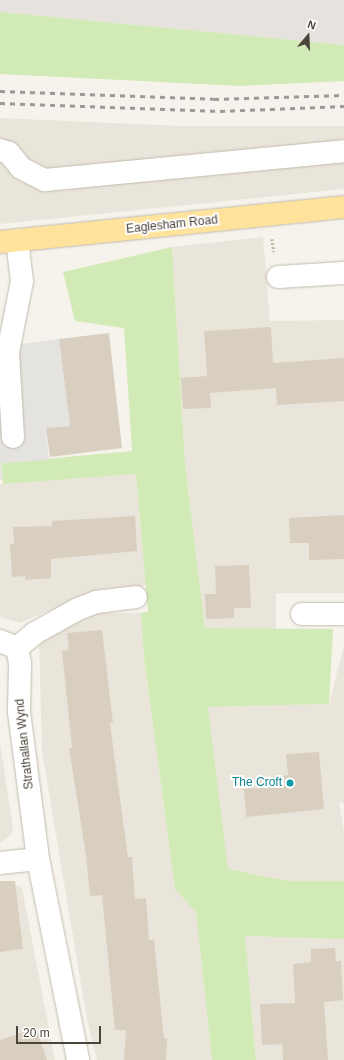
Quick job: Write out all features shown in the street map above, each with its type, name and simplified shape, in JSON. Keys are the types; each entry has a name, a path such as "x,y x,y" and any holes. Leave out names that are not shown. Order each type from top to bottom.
{"main road":[{"name":"Eaglesham Road","path":"9,241 344,207"}],"street":[{"path":"0,150 9,153 21,168 45,180 344,151"},
{"path":"9,241 22,281 8,352 12,437"},
{"path":"278,277 344,273"},
{"path":"9,644 35,633 78,609 96,602 136,597"},
{"path":"302,614 344,614"},
{"name":"Strathallan Wynd","path":"9,644 20,664 19,712 38,859 78,1060"},
{"path":"0,863 38,859"}],"path":[{"path":"266,215 278,277"}],"shaded area":[{"path":"0,0 344,0 344,45 0,12"},
{"path":"0,118 181,126 344,126 344,189 0,224"},
{"path":"263,237 270,321 344,320 344,593 276,593 276,629 205,628 185,463 172,247"},
{"path":"59,339 70,426 46,428 49,460 1,463 2,479 0,480 0,347"},
{"path":"136,474 146,586 99,589 20,623 0,617 0,484"},
{"path":"98,613 141,613 144,658 175,889 196,912 212,1060 97,1060 87,1020 42,751 39,640"},
{"path":"344,646 344,804 339,802 344,832 344,881 288,881 228,869 208,707 329,704"},
{"path":"0,743 13,828 11,835 0,843"},
{"path":"7,881 22,888 55,1060 0,1060 0,882"},
{"path":"245,936 344,939 344,1060 256,1060"}],"green space":[{"path":"0,12 344,45 344,81 241,86 0,74"},
{"path":"172,247 185,463 205,628 333,629 329,704 208,707 228,869 288,881 344,881 344,939 245,936 256,1060 212,1060 196,912 175,889 144,658 141,613 148,612 136,474 3,484 1,463 132,451 124,328 75,321 63,272"}],"building":[{"path":"271,327 273,363 344,358 344,401 277,405 276,388 210,393 211,408 183,409 181,378 207,376 204,331"},
{"path":"109,333 122,448 50,457 46,428 70,426 59,339"},
{"path":"344,515 344,559 309,560 309,543 290,543 289,518"},
{"path":"135,516 137,551 51,559 51,578 25,580 25,576 12,577 10,544 14,544 13,527 52,526 52,521"},
{"path":"249,565 251,608 234,608 234,618 206,619 205,594 216,594 215,566"},
{"path":"102,630 113,723 110,723 128,857 132,857 135,899 146,898 149,940 154,940 164,1038 167,1039 166,1060 124,1060 126,1030 115,1030 102,895 90,896 86,855 69,748 72,748 62,651 69,650 67,633"},
{"name":"The Croft","path":"319,752 324,809 246,817 244,789 260,788 259,778 288,775 286,754"},
{"path":"0,881 15,881 23,949 0,952"},
{"path":"335,948 336,961 341,961 343,1000 324,1002 328,1060 283,1060 282,1044 262,1045 260,1004 295,1003 293,964 311,962 311,949"},
{"path":"36,1028 47,1060 0,1060 0,1040"}],"railway":[{"path":"0,91 214,99 344,95"},
{"path":"0,103 220,111 344,106"}],"place":[{"name":"The Croft","path":"290,783"}]}
